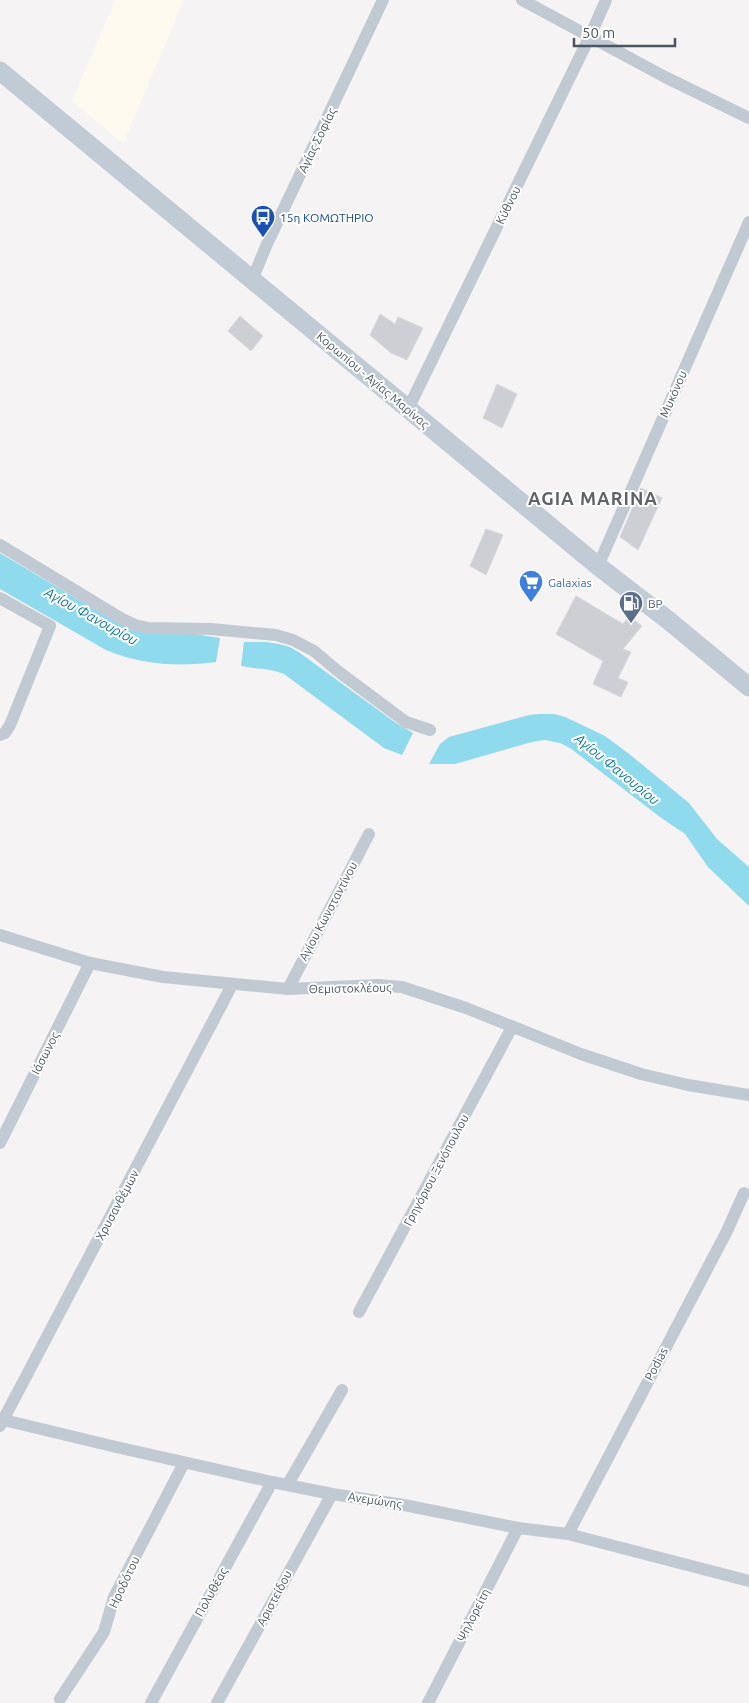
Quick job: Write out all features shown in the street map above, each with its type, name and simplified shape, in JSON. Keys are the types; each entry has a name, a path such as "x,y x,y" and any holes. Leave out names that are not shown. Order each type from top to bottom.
{"main road":[{"name":"Κορωπίου - Αγίας Μαρίνας","path":"0,71 598,566 749,686"}],"street":[{"name":"Αγίας Σοφίας","path":"252,280 267,244 383,0"},
{"path":"522,0 664,77 749,118"},
{"name":"Κύθνου","path":"408,409 606,0"},
{"name":"Μυκόνου","path":"598,566 749,222"},
{"path":"0,545 135,625 162,630 212,629 276,636 294,640 314,651 406,722 430,730"},
{"path":"0,598 50,626 10,725 5,733 0,735"},
{"name":"Αγίου Κωνσταντίνου","path":"288,989 369,834"},
{"name":"Θεμιστοκλέους","path":"0,935 90,963 163,977 288,989 378,985 402,987 466,1008 581,1054 640,1074 688,1086 749,1096"},
{"name":"Ιάσωνος","path":"0,1143 90,963"},
{"name":"Χρυσανθέμων","path":"1,1422 232,985"},
{"name":"Γρηγόριου Ξενόπουλου","path":"360,1312 512,1027"},
{"name":"Podias","path":"568,1534 727,1231 744,1193"},
{"path":"288,1484 342,1390"},
{"name":"Ανεμώνης","path":"1,1422 332,1494 404,1505 518,1528 568,1534 749,1581"},
{"name":"Ηροδότου","path":"60,1700 104,1632 114,1597 184,1463"},
{"name":"Πολυθέας","path":"151,1703 272,1482"},
{"name":"Αριστείδου","path":"217,1703 332,1494"},
{"name":"Ψηλορείτη","path":"428,1703 518,1528"}],"shaded area":[{"path":"115,0 184,0 123,144 72,101"}],"water":[{"name":"Αγίου Φανουρίου","path":"0,553 116,622 220,638 216,662 160,664 132,659 106,650 0,589"},
{"path":"244,642 266,642 290,647 396,723 413,733 402,755 384,748 284,674 241,666"},
{"name":"Αγίου Φανουρίου","path":"554,714 565,717 605,736 689,803 717,839 749,867 749,906 708,867 685,834 570,748 560,743 545,740 532,742 455,764 429,764 440,744 449,737 529,715"}],"building":[{"path":"380,314 395,324 398,317 423,328 407,360 391,353 370,335"},
{"path":"240,316 263,336 251,351 228,331"},
{"path":"497,384 517,394 502,428 483,418"},
{"path":"641,488 662,498 638,550 620,537"},
{"path":"486,529 503,535 486,575 470,566"},
{"path":"576,596 623,624 629,616 642,626 623,649 631,652 618,678 628,682 621,697 593,684 603,661 556,634"}],"place":[{"name":"15η ΚΟΜΩΤΗΡΙΟ","path":"263,238"},
{"name":"Galaxias","path":"531,603"},
{"name":"BP","path":"631,624"}],"district":[{"name":"AGIA MARINA","path":"593,498"}]}
